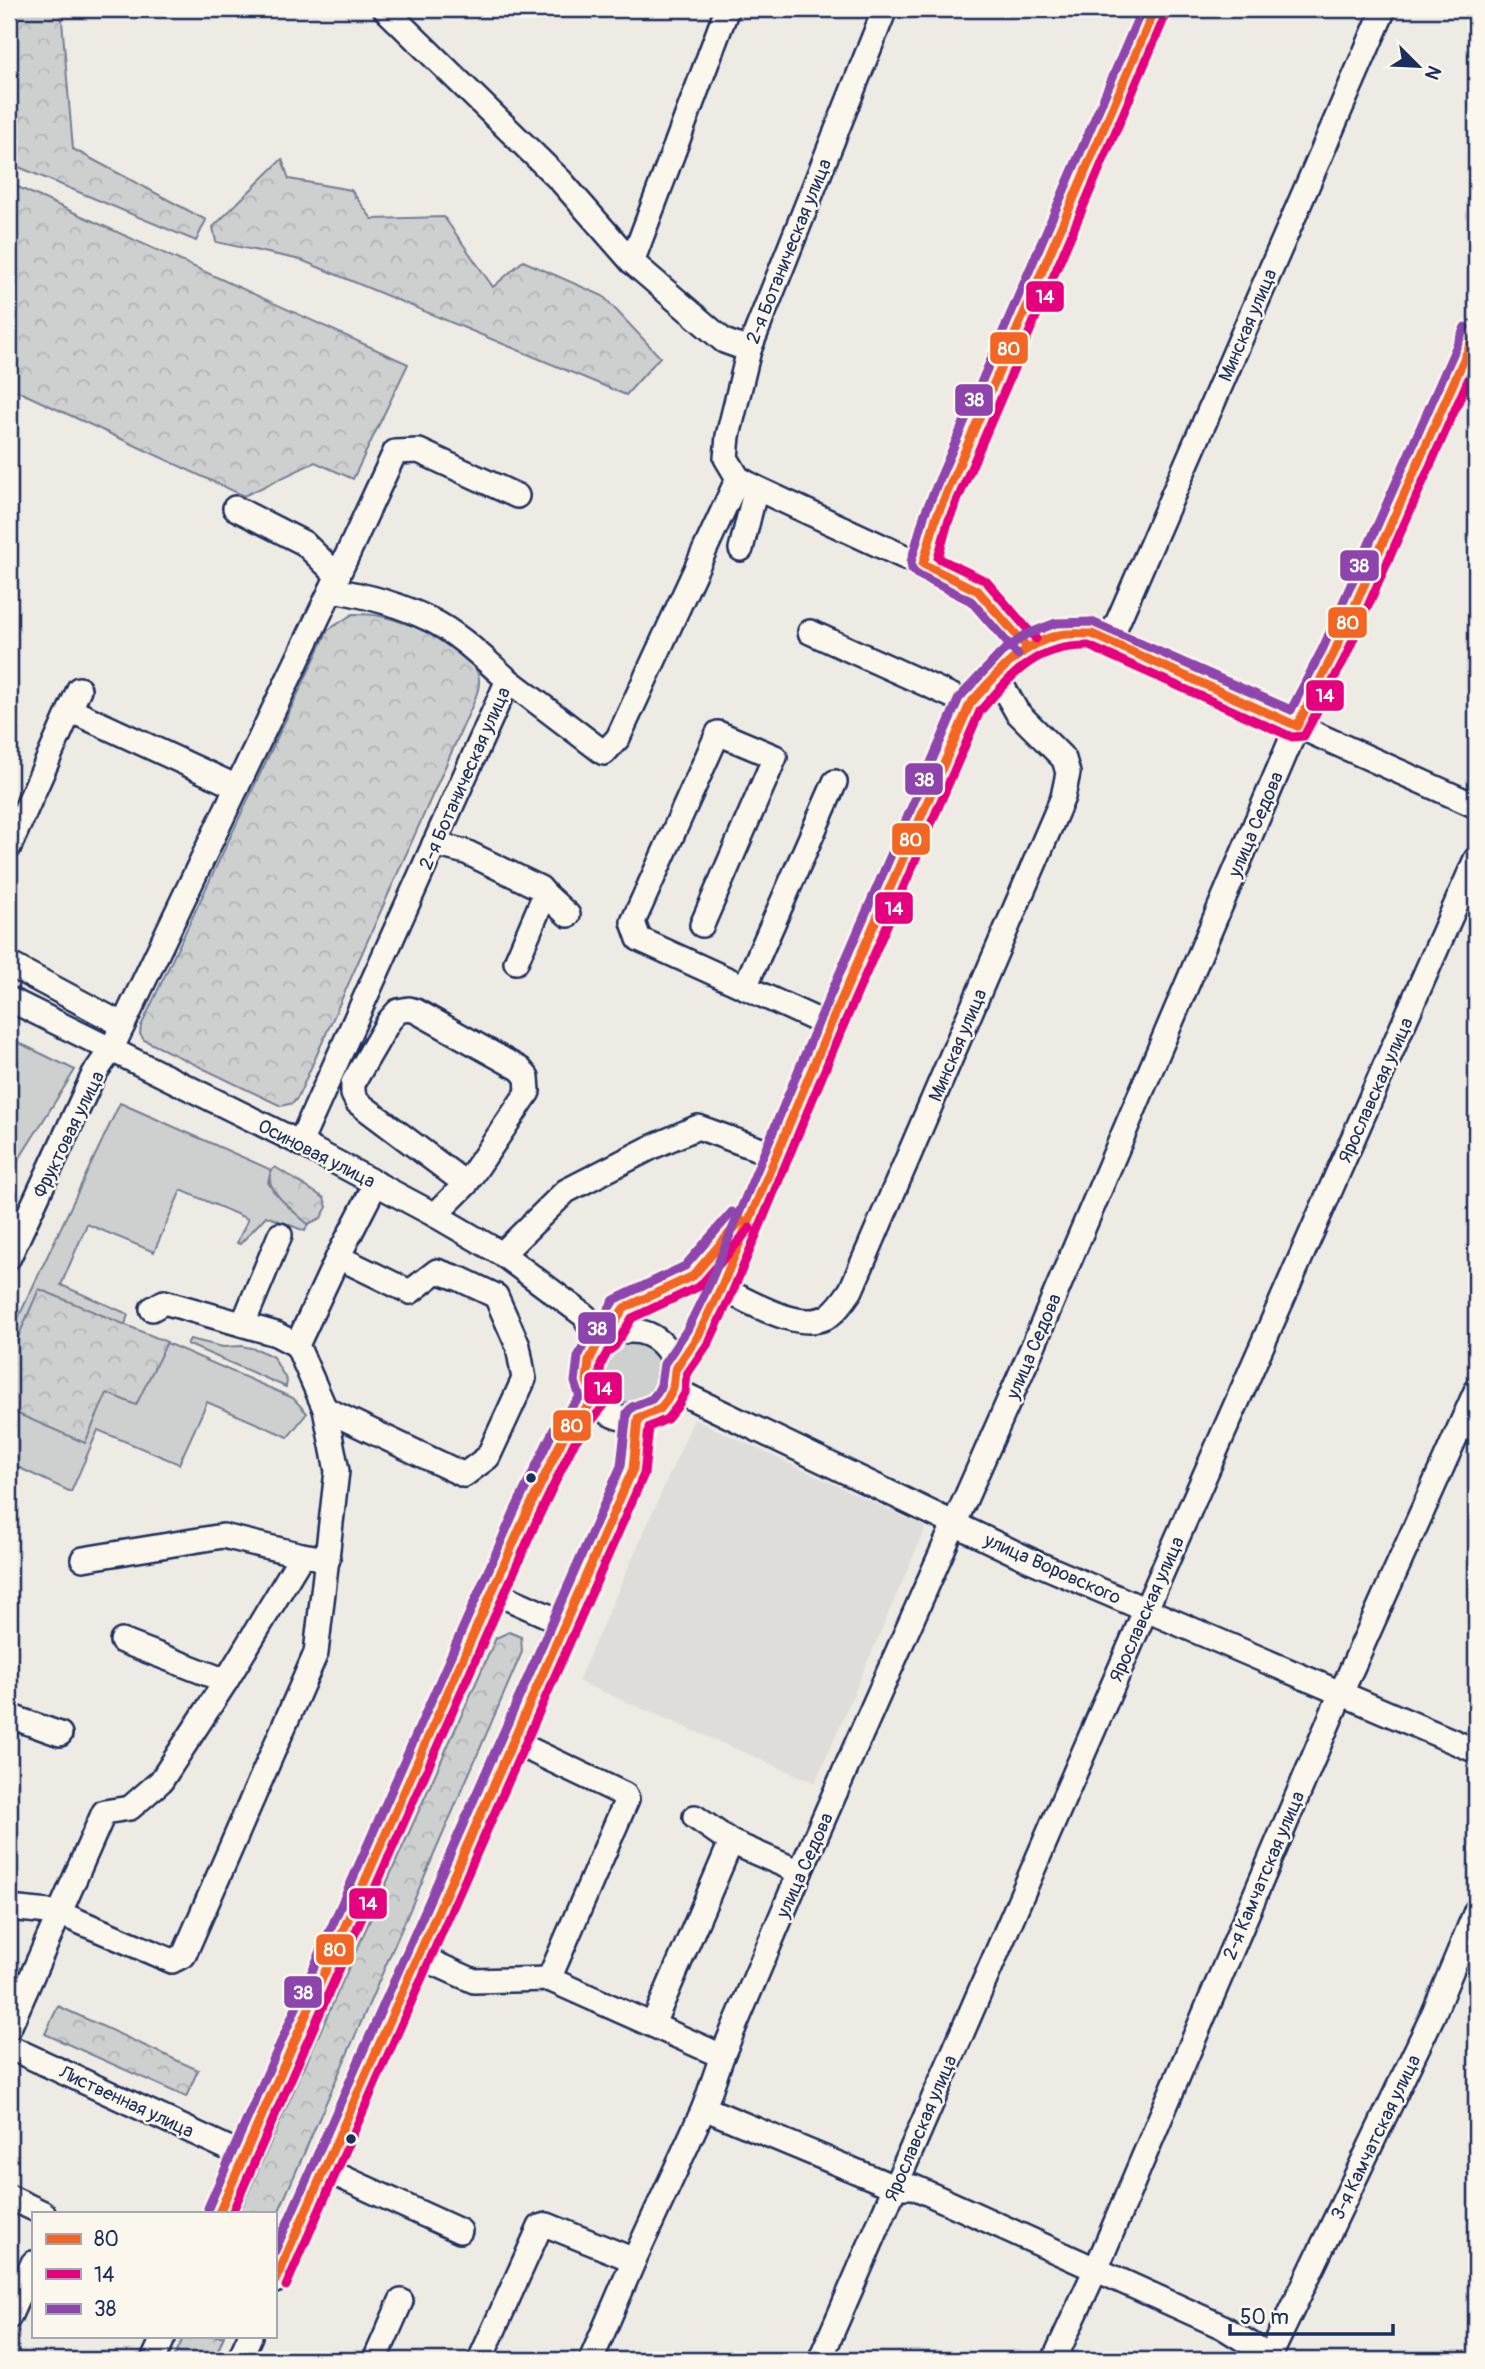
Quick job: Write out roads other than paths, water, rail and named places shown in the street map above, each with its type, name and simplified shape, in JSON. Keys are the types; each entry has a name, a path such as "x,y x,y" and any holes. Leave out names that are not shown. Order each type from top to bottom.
{"street":[{"path":"386,9 561,181 632,262 724,341 749,350"},
{"path":"632,262 727,9"},
{"name":"2-я Ботаническая улица","path":"747,483 726,458 728,436 749,350 885,9"},
{"path":"923,564 936,518 1155,9"},
{"name":"Минская улица","path":"1109,642 1384,9"},
{"name":"улица Седова","path":"591,2360 705,2108 722,2056 800,1872 1045,1319 1297,726 1334,653 1476,332"},
{"path":"111,1050 395,452 419,452 517,496"},
{"path":"747,483 978,591 1027,647"},
{"path":"741,549 747,483"},
{"path":"508,680 604,754 618,738 747,483"},
{"path":"235,508 304,543 335,583"},
{"name":"2-я Ботаническая улица","path":"300,1143 508,680 465,643 432,620 355,593 335,583"},
{"path":"810,632 970,704"},
{"path":"754,1205 693,1276 624,1308 589,1362 587,1371 589,1390 608,1413 618,1417 638,1418 660,1409 720,1288 970,704 996,675 1027,647 1061,634 1092,634 1476,806"},
{"name":"Минская улица","path":"720,1288 787,1319 803,1321 828,1317 842,1304 851,1290 1063,797 1068,773 1063,759 1017,712 996,675"},
{"path":"9,847 79,689"},
{"path":"70,710 237,787"},
{"path":"702,925 775,757 718,733 633,922 639,939 830,1026"},
{"path":"745,988 835,782"},
{"path":"434,844 466,852 540,888 568,915"},
{"name":"Ярославская улица","path":"820,2360 1476,859"},
{"path":"516,962 545,894"},
{"path":"9,964 123,1025"},
{"name":"Осиновая улица","path":"9,999 300,1143 435,1215 502,1254 585,1317 602,1340"},
{"path":"435,1215 466,1184 528,1092 527,1077 520,1069 416,1011 398,1011 389,1021 353,1083 353,1094 358,1102 466,1184"},
{"name":"Фруктовая улица","path":"9,1257 94,1074 111,1050"},
{"path":"502,1254 566,1191 698,1127 775,1155"},
{"path":"297,1345 376,1183"},
{"path":"243,1324 280,1235"},
{"path":"325,1409 464,1475 488,1458 524,1380 517,1346 496,1296 437,1271 410,1292 338,1257"},
{"path":"9,1908 59,1913 172,1961 184,1955 316,1653 337,1471 325,1409 297,1345 276,1334 164,1302 152,1310"},
{"path":"602,1340 626,1330 649,1334 667,1348 673,1359 674,1380"},
{"name":"улица Воровского","path":"674,1380 1032,1560 1476,1751"},
{"name":"2-я Камчатская улица","path":"1054,2360 1096,2269 1340,1693 1476,1391"},
{"path":"219,2212 492,1591 564,1436 594,1399"},
{"path":"276,2279 633,1469 638,1418"},
{"path":"83,1559 223,1536 328,1559"},
{"path":"9,2028 104,1812 130,1808 161,1781 226,1681 302,1555"},
{"path":"492,1591 566,1624"},
{"path":"121,1641 226,1681"},
{"path":"9,1716 60,1734"},
{"path":"514,1742 625,1795 627,1799 548,1979"},
{"path":"695,1817 731,1842 800,1872"},
{"path":"653,2024 731,1842"},
{"name":"3-я Камчатская улица","path":"1269,2358 1433,2015 1476,1911"},
{"path":"418,1956 474,1981 548,1979 722,2056"},
{"name":"Лиственная улица","path":"9,2047 245,2156"},
{"path":"705,2108 894,2187 914,2187 1223,2327 1269,2358"},
{"path":"324,2169 460,2231"},
{"path":"9,2197 41,2212"},
{"path":"480,2360 540,2227 547,2225 634,2260"},
{"path":"9,2317 32,2265"},
{"path":"375,2360 401,2301"},
{"path":"153,2360 163,2338"},
{"path":"239,2360 249,2338"}]}
